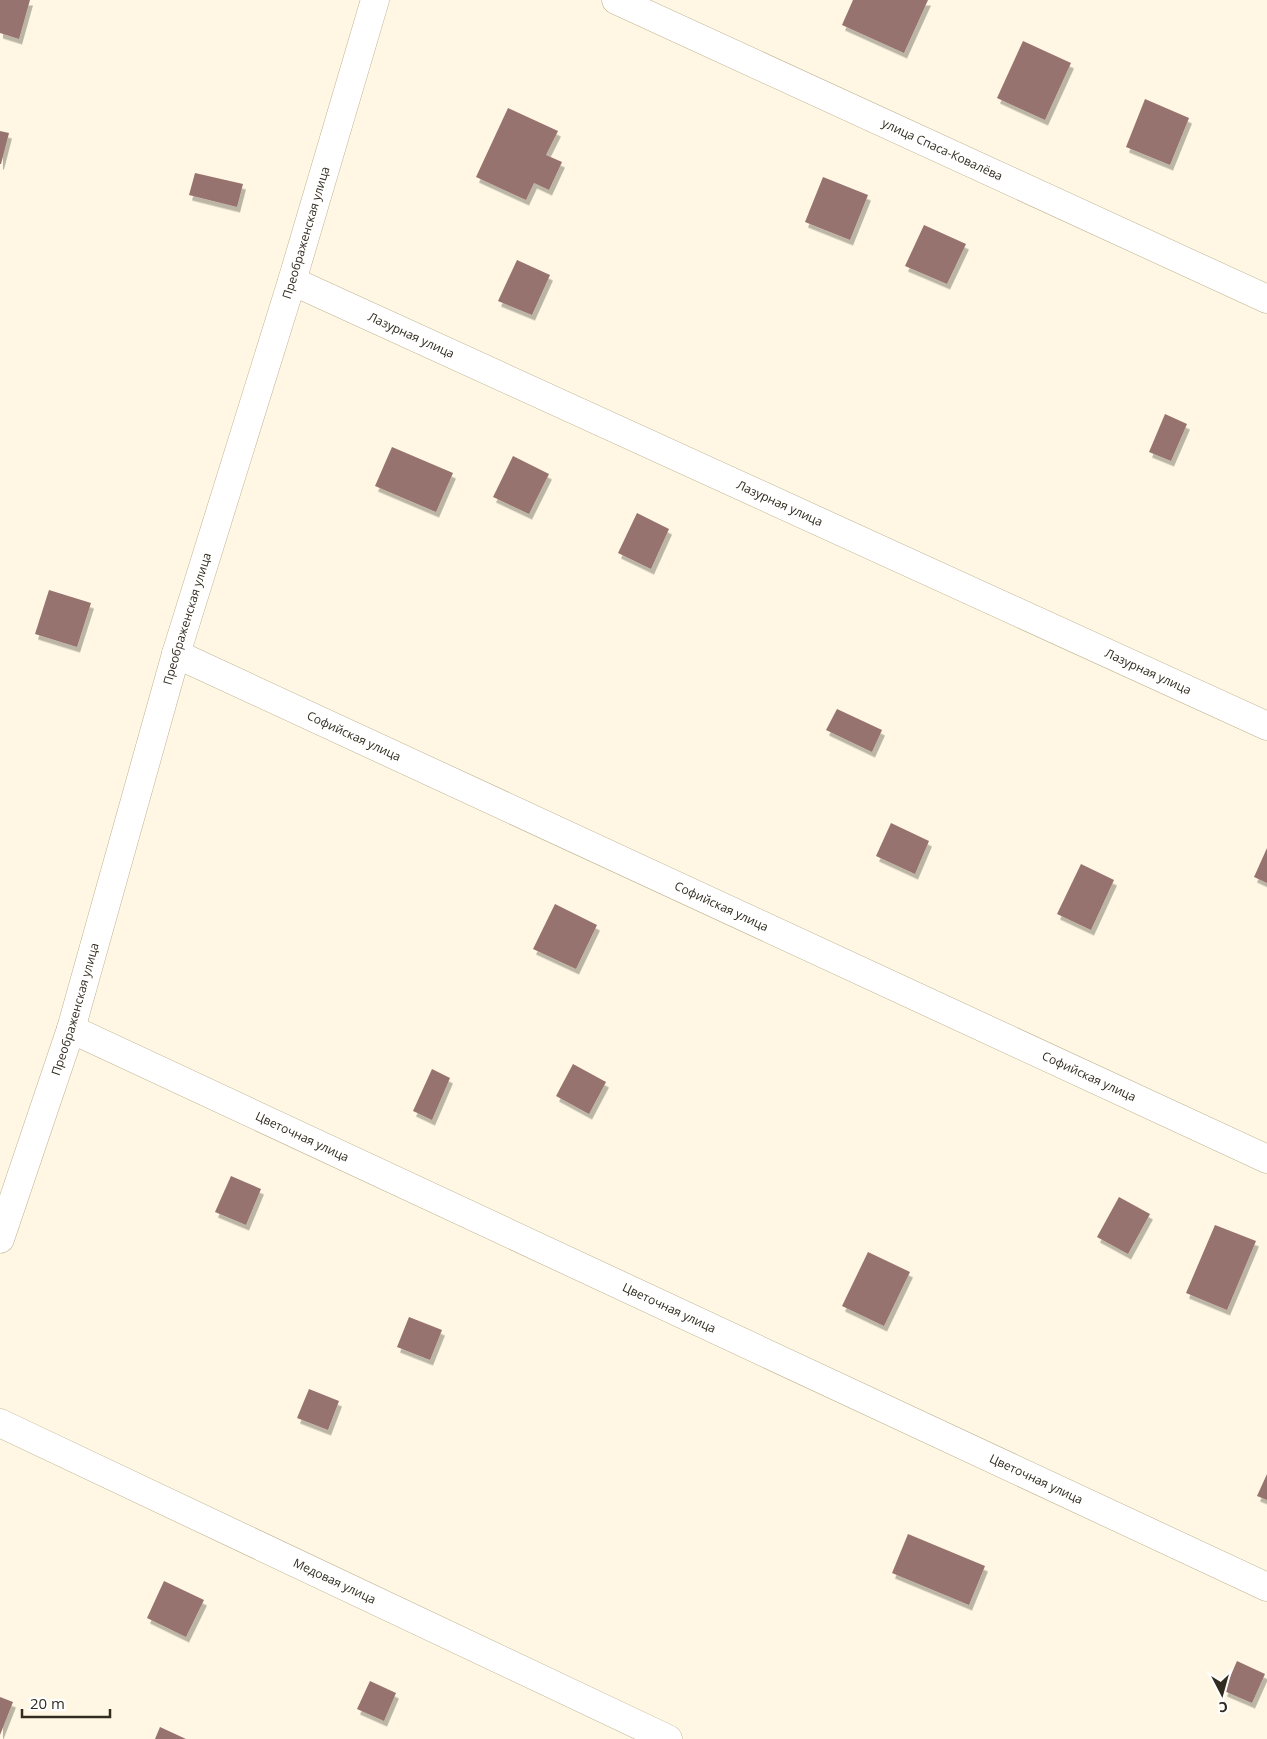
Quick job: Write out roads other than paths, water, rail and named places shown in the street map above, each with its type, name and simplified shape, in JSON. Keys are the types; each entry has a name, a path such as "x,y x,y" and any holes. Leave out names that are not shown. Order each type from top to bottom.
{"street":[{"name":"Преображенская улица","path":"0,1239 71,1029 176,654 292,281 375,0"},
{"name":"улица Спаса-Ковалёва","path":"616,0 1267,300"},
{"name":"Лазурная улица","path":"292,281 1267,726"},
{"name":"Софийская улица","path":"176,654 1267,1159"},
{"name":"Цветочная улица","path":"71,1029 1267,1587"},
{"name":"Медовая улица","path":"0,1423 668,1739"}]}
